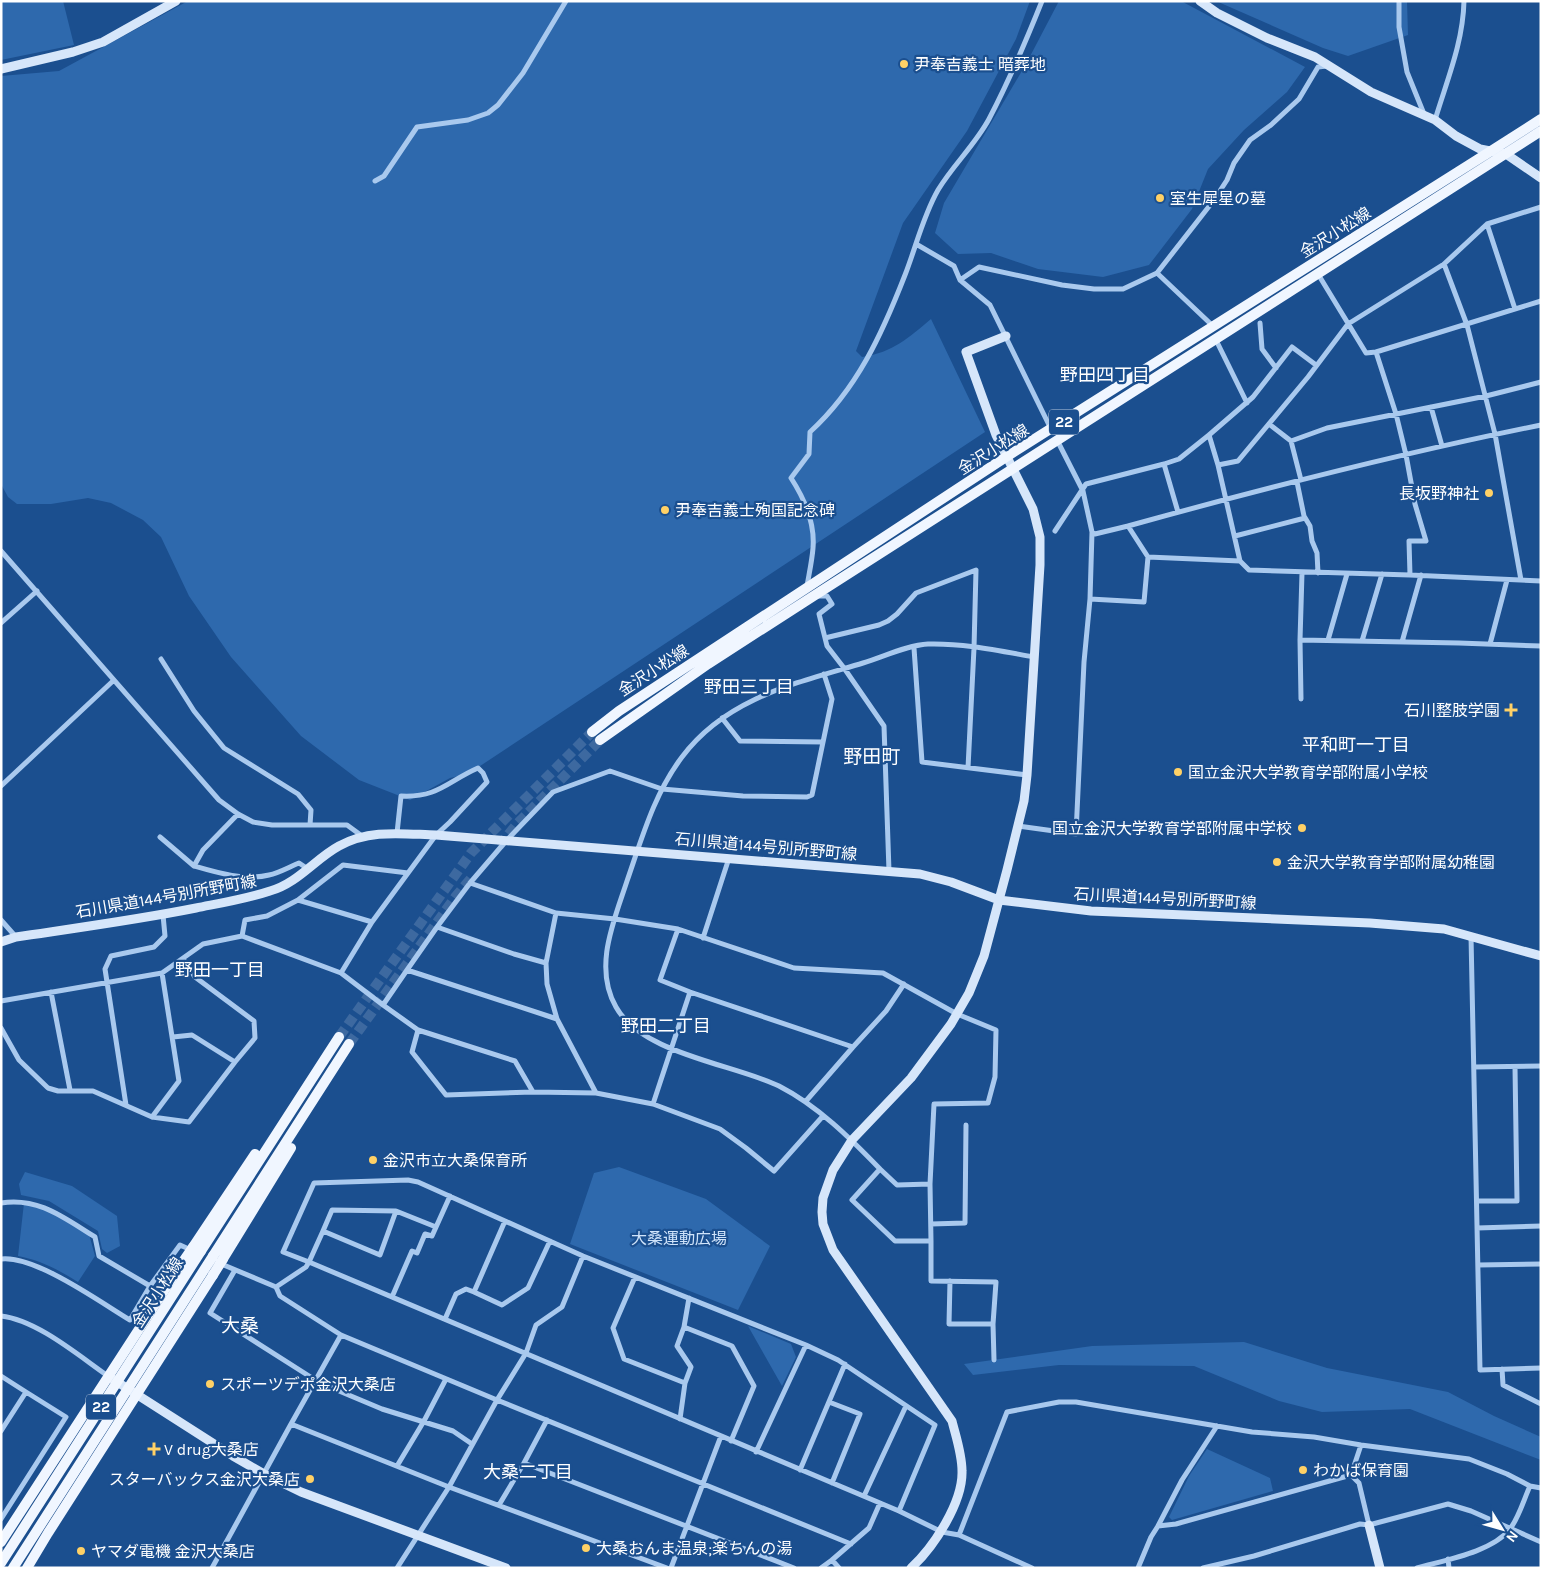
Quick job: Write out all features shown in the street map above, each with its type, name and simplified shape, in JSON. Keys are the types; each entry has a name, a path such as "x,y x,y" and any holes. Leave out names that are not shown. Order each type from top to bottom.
{"main road":[{"name":"金沢小松線","path":"600,740 1006,457 1052,430 1541,118"},
{"name":"金沢小松線","path":"592,732 619,711 1013,468 1541,132"},
{"name":"金沢小松線","path":"1,1563 197,1249 340,1037"},
{"name":"金沢小松線","path":"13,1568 218,1258 349,1044"},
{"name":"22","path":"1,1544 182,1263 197,1249"},
{"name":"22","path":"26,1568 213,1275 218,1258"}],"street":[{"path":"1,70 103,42 176,1"},
{"path":"375,182 384,176 417,126 468,120 488,113 498,105 524,73 566,1"},
{"path":"889,871 884,726 827,646 819,614 832,604 827,596 810,592 813,546 812,525 797,486 791,478 809,454 810,432 831,411 857,377 877,341 938,189 975,141 988,119 1025,43 1042,1"},
{"path":"1200,1 1217,13 1268,38 1315,57 1371,92 1435,120 1456,136 1476,147 1506,154 1541,178"},
{"path":"1399,1 1399,27 1408,72 1424,115"},
{"path":"1435,120 1462,34 1464,1"},
{"path":"960,280 979,267 1062,285 1094,289 1123,289 1157,273 1214,200 1227,180 1234,163 1250,140 1271,125 1298,99 1318,67 1330,66"},
{"path":"1218,465 1238,461 1348,324 1444,264 1487,224 1540,209"},
{"path":"1487,224 1515,309"},
{"path":"916,244 954,266 960,280 990,306 1052,430"},
{"path":"1444,264 1466,325 1486,396 1495,434 1521,580"},
{"path":"1157,273 1214,326"},
{"path":"1318,274 1366,353 1376,352 1541,301"},
{"path":"1260,323 1262,349 1276,368"},
{"path":"911,1568 942,1532 958,1493 962,1471 952,1421 833,1250 822,1224 823,1198 833,1170 852,1140 921,1065 970,993 984,956 1018,826 1027,776 1040,565 1040,537 1033,509 996,435 966,352 1006,336"},
{"path":"1216,340 1247,403"},
{"path":"1055,531 1086,484 1179,459 1253,398 1292,348 1316,365"},
{"path":"1376,352 1396,414 1415,504 1426,541 1409,541 1410,575"},
{"path":"1291,441 1327,428 1486,396 1541,382"},
{"path":"1431,407 1442,446"},
{"path":"1269,424 1291,441 1305,518 1310,526 1312,541 1317,553 1318,573"},
{"path":"1092,532 1095,534 1226,499 1442,446 1541,424"},
{"path":"1209,434 1240,560 1249,570 1541,581"},
{"path":"1018,826 1076,834 1084,662 1090,599 1092,532 1083,491 1057,440"},
{"path":"1164,464 1178,512"},
{"path":"1235,536 1305,518"},
{"path":"1090,599 1144,602 1148,557 1128,526"},
{"path":"1,550 219,800 253,822 272,825 347,825 362,836"},
{"path":"1148,557 1240,560"},
{"path":"825,638 879,625 888,621 916,593 976,570 968,768"},
{"path":"1301,699 1302,573"},
{"path":"1328,640 1348,574"},
{"path":"1362,641 1382,574"},
{"path":"1402,642 1421,575"},
{"path":"1490,644 1507,580"},
{"path":"1,623 37,591"},
{"path":"1300,640 1541,646"},
{"path":"930,1184 897,1185 852,1140 806,1101 778,1086 648,1038 628,1023 616,1008 607,986 606,963 609,933 656,799 662,788 693,743 722,718 743,704 764,694 824,674 925,644 948,644 1034,656"},
{"path":"914,648 922,762 1027,776"},
{"path":"161,659 194,711 224,748 298,794 310,810 310,825"},
{"path":"383,1005 470,883 506,840 553,792 610,771 662,788 743,796 806,797 812,795 832,699 824,674"},
{"path":"1,786 114,680"},
{"path":"722,718 740,740 823,742"},
{"path":"341,973 372,922 436,835 487,782 483,772 478,768 432,793 401,796 397,834"},
{"path":"194,866 203,850 238,814"},
{"name":"石川県道144号別所野町線","path":"1,942 16,937 163,915 248,898 292,882 338,846 362,836 381,833 506,840 920,874 951,882 999,900 1091,911 1379,924 1444,929 1541,956"},
{"path":"160,838 194,866 215,872 249,878 270,875 299,863 308,869"},
{"path":"702,938 729,858"},
{"path":"242,936 245,920 267,916 298,900 343,865 408,873"},
{"path":"470,883 556,913 614,919 678,929 794,968 883,973 957,1014 996,1030 996,1077 988,1103 934,1104 930,1184 931,1281 996,1282 993,1324 994,1360"},
{"path":"298,900 372,922"},
{"path":"556,913 546,963 547,984 558,1019 596,1093"},
{"path":"126,1105 105,969 111,956 154,947 166,936 163,915"},
{"path":"1,920 16,937"},
{"path":"437,927 546,963"},
{"path":"678,929 660,980 690,992 854,1047"},
{"path":"1,1001 162,973 203,944 242,936 341,973 418,1030 515,1061 533,1092"},
{"path":"1471,936 1480,1370 1541,1368"},
{"path":"1,1028 19,1060 48,1088 58,1091 93,1091 152,1117 189,1122 256,1038 254,1021 195,977 183,959"},
{"path":"407,970 558,1019"},
{"path":"152,1117 179,1081 162,973"},
{"path":"806,1101 886,1011 904,984"},
{"path":"51,992 70,1090"},
{"path":"653,1104 690,992"},
{"path":"418,1030 412,1052 446,1095 533,1092 596,1093 653,1104 720,1129 774,1171 823,1116"},
{"path":"172,1037 192,1035 235,1062"},
{"path":"1474,1067 1541,1066"},
{"path":"1477,1201 1518,1201 1515,1067"},
{"path":"930,1224 965,1223 966,1125"},
{"path":"880,1169 852,1200 895,1241 930,1240"},
{"path":"899,1511 935,1425 844,1364 806,1345 584,1256 418,1182 408,1180 314,1183 283,1252 864,1496 942,1532 960,1535 1032,1568"},
{"path":"392,1297 412,1252 417,1253 425,1234 432,1236 450,1196"},
{"path":"1,1203 15,1201 45,1206 95,1237 99,1256 150,1286"},
{"path":"276,1287 306,1268 332,1210 396,1211 436,1226"},
{"path":"323,1231 380,1254 396,1211"},
{"path":"474,1292 505,1221"},
{"path":"1477,1228 1541,1226"},
{"path":"444,1319 456,1294 466,1289 502,1305 528,1288 550,1241"},
{"path":"1,1259 10,1258 51,1272 130,1320 150,1286 180,1245 276,1287 280,1296 341,1335 850,1544"},
{"path":"397,1568 449,1487 496,1400 526,1353 536,1325 562,1307 584,1256"},
{"path":"1478,1266 1541,1264"},
{"path":"235,1270 210,1313 316,1380 382,1409 424,1421 452,1432 472,1444"},
{"path":"635,1276 613,1328 624,1359 685,1383"},
{"path":"950,1281 949,1324 993,1324"},
{"path":"680,1419 685,1383 692,1367 677,1346 684,1327 688,1298"},
{"path":"1,1316 11,1317 40,1329 109,1376 264,1474 301,1492 506,1568"},
{"path":"684,1327 732,1346 754,1386 731,1441"},
{"path":"212,1568 341,1335"},
{"path":"756,1452 806,1345"},
{"path":"800,1470 844,1364"},
{"path":"1502,1369 1503,1384 1541,1404"},
{"path":"1,1376 66,1417 1,1519"},
{"path":"397,1466 446,1379"},
{"path":"1,1431 26,1392"},
{"path":"829,1402 860,1414 832,1483"},
{"path":"960,1535 1007,1412 1059,1402 1076,1402 1252,1432 1314,1437 1469,1459 1507,1474 1530,1486 1541,1488"},
{"path":"864,1496 906,1406"},
{"path":"499,1506 547,1420"},
{"path":"291,1424 449,1487 669,1568 721,1436"},
{"path":"1138,1568 1151,1536 1182,1480 1217,1426"},
{"path":"1351,1475 1361,1445"},
{"path":"524,1463 794,1568"},
{"path":"1158,1526 1176,1524 1351,1475"},
{"path":"1351,1475 1359,1483 1380,1568"},
{"path":"1417,1568 1448,1560 1495,1542 1511,1528 1530,1486"},
{"path":"821,1568 869,1528 880,1503"},
{"path":"1203,1568 1254,1556 1360,1524 1368,1525 1448,1504 1471,1511 1541,1542"},
{"path":"832,1560 839,1568"},
{"path":"1448,1560 1449,1568"}],"green space":[{"path":"1,1 63,1 74,45 1,60"},
{"path":"188,1 1030,1 1016,39 967,131 903,223 856,351 862,357 883,352 900,343 931,319 985,432 468,774 450,778 410,800 359,780 301,736 231,657 189,596 161,537 143,520 111,503 88,498 51,504 17,504 8,497 1,484 1,76 59,71"},
{"path":"1059,1 1181,1 1305,67 1287,92 1244,130 1208,169 1192,209 1149,265 1103,277 1038,269 991,253 958,254 935,233 944,203 1026,64"},
{"path":"1216,1 1407,1 1408,35 1348,56 1323,48"},
{"name":"大桑運動広場","path":"619,1167 706,1199 770,1246 738,1310 570,1244 594,1173"},
{"path":"25,1172 72,1186 117,1216 120,1246 107,1253 102,1249 98,1231 49,1201 21,1195 19,1184"},
{"path":"24,1203 45,1207 89,1234 95,1256 78,1282 49,1266 18,1256"},
{"path":"748,1326 791,1344 796,1357 782,1386"},
{"path":"1244,1342 1327,1368 1448,1392 1494,1416 1541,1437 1541,1460 1410,1409 1322,1412 1279,1401 1194,1366 1059,1365 973,1375 964,1364 1092,1346"},
{"path":"1207,1449 1270,1478 1273,1491 1172,1520 1169,1517 1189,1476"}],"tunnel":[{"path":"339,1037 471,853 592,732"},
{"path":"499,846 516,825 600,740"},
{"path":"349,1044 456,896 473,876"}],"place":[{"name":"尹奉吉義士 暗葬地","path":"904,64"},
{"name":"室生犀星の墓","path":"1160,198"},
{"name":"長坂野神社","path":"1489,493"},
{"name":"尹奉吉義士殉国記念碑","path":"665,510"},
{"name":"石川整肢学園","path":"1511,710"},
{"name":"国立金沢大学教育学部附属小学校","path":"1178,772"},
{"name":"国立金沢大学教育学部附属中学校","path":"1302,828"},
{"name":"金沢大学教育学部附属幼稚園","path":"1277,862"},
{"name":"金沢市立大桑保育所","path":"373,1160"},
{"name":"スポーツデポ金沢大桑店","path":"210,1384"},
{"name":"V drug大桑店","path":"154,1449"},
{"name":"わかば保育園","path":"1303,1470"},
{"name":"スターバックス金沢大桑店","path":"310,1479"},
{"name":"大桑おんま温泉;楽ちんの湯","path":"586,1548"},
{"name":"ヤマダ電機 金沢大桑店","path":"81,1551"}],"district":[{"name":"野田四丁目","path":"1105,375"},
{"name":"野田三丁目","path":"749,687"},
{"name":"平和町一丁目","path":"1356,745"},
{"name":"野田町","path":"872,756"},
{"name":"野田一丁目","path":"220,970"},
{"name":"野田二丁目","path":"666,1026"},
{"name":"大桑","path":"240,1325"},
{"name":"大桑二丁目","path":"528,1472"}]}
